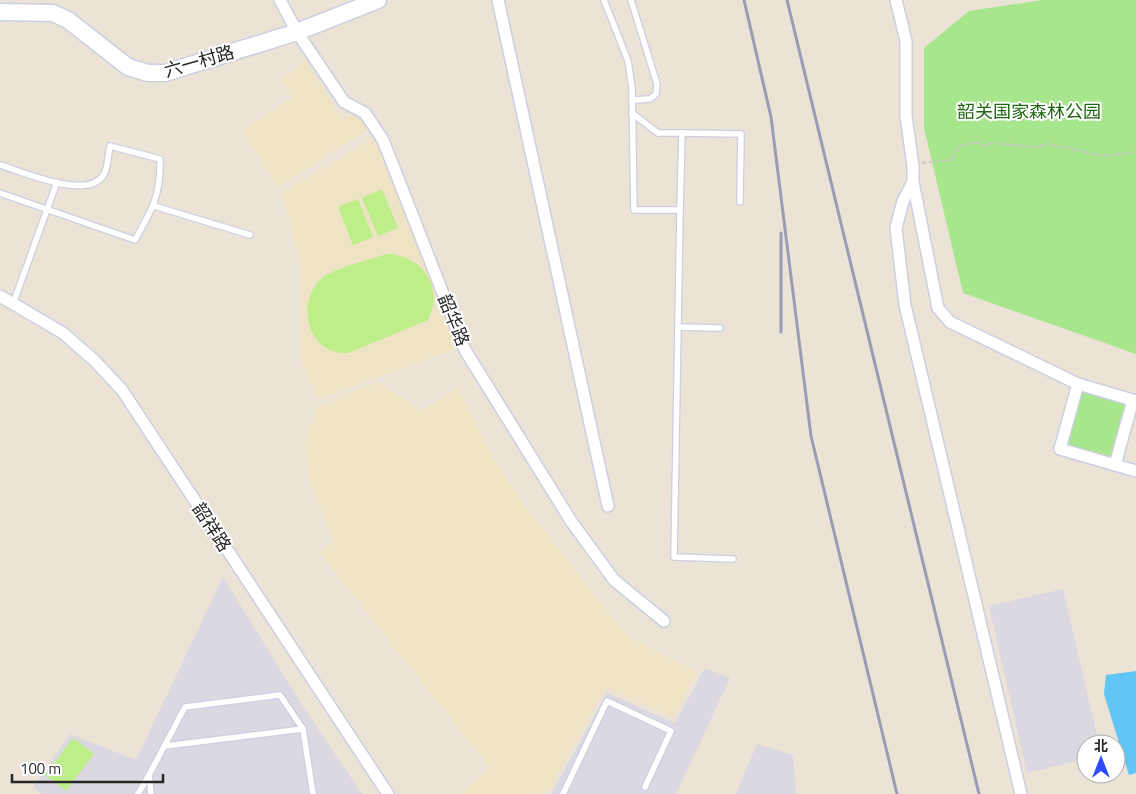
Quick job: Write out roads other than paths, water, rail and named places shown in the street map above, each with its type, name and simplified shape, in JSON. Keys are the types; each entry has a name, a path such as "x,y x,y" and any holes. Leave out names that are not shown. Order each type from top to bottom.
{"street":[{"name":"韶华路","path":"280,0 297,32 344,102 365,113 379,133 465,350 571,521 614,580 640,604 664,621"},
{"name":"六一村路","path":"0,12 53,13 68,20 128,67 148,73 166,73 297,32 378,0"},
{"path":"498,0 608,506"},
{"path":"896,0 906,41 906,116 913,182 938,308 950,322 1078,384 1134,401 1115,465"},
{"path":"913,182 904,201 896,228 905,305 1021,794"},
{"name":"韶祥路","path":"0,296 63,333 95,361 122,390 388,794"},
{"path":"1078,384 1060,449 1136,471"}],"lane":[{"path":"604,0 628,60 632,100 634,210 680,210"},
{"path":"631,0 657,84 656,94 650,100 632,100"},
{"path":"632,113 658,133 741,134 740,202"},
{"path":"682,133 674,557 733,559"},
{"path":"0,165 72,187 96,184 104,175 110,146 160,159 160,178 154,206 135,240 0,193"},
{"path":"13,304 57,182"},
{"path":"154,206 250,235"},
{"path":"678,327 720,328"},
{"path":"138,794 185,707 280,695 303,729 313,794"},
{"path":"563,794 606,701 671,731 645,787"},
{"path":"165,746 303,729"},
{"path":"149,775 151,794"}],"water":[{"path":"1136,671 1136,773 1129,775 1126,765 1126,734 1116,734 1104,694 1106,675"}],"railway":[{"path":"744,0 771,117 811,436 897,794"},
{"path":"787,0 979,794"},
{"path":"781,233 781,332"}],"park label":[{"name":"韶关国家森林公园","path":"1029,111"}]}
